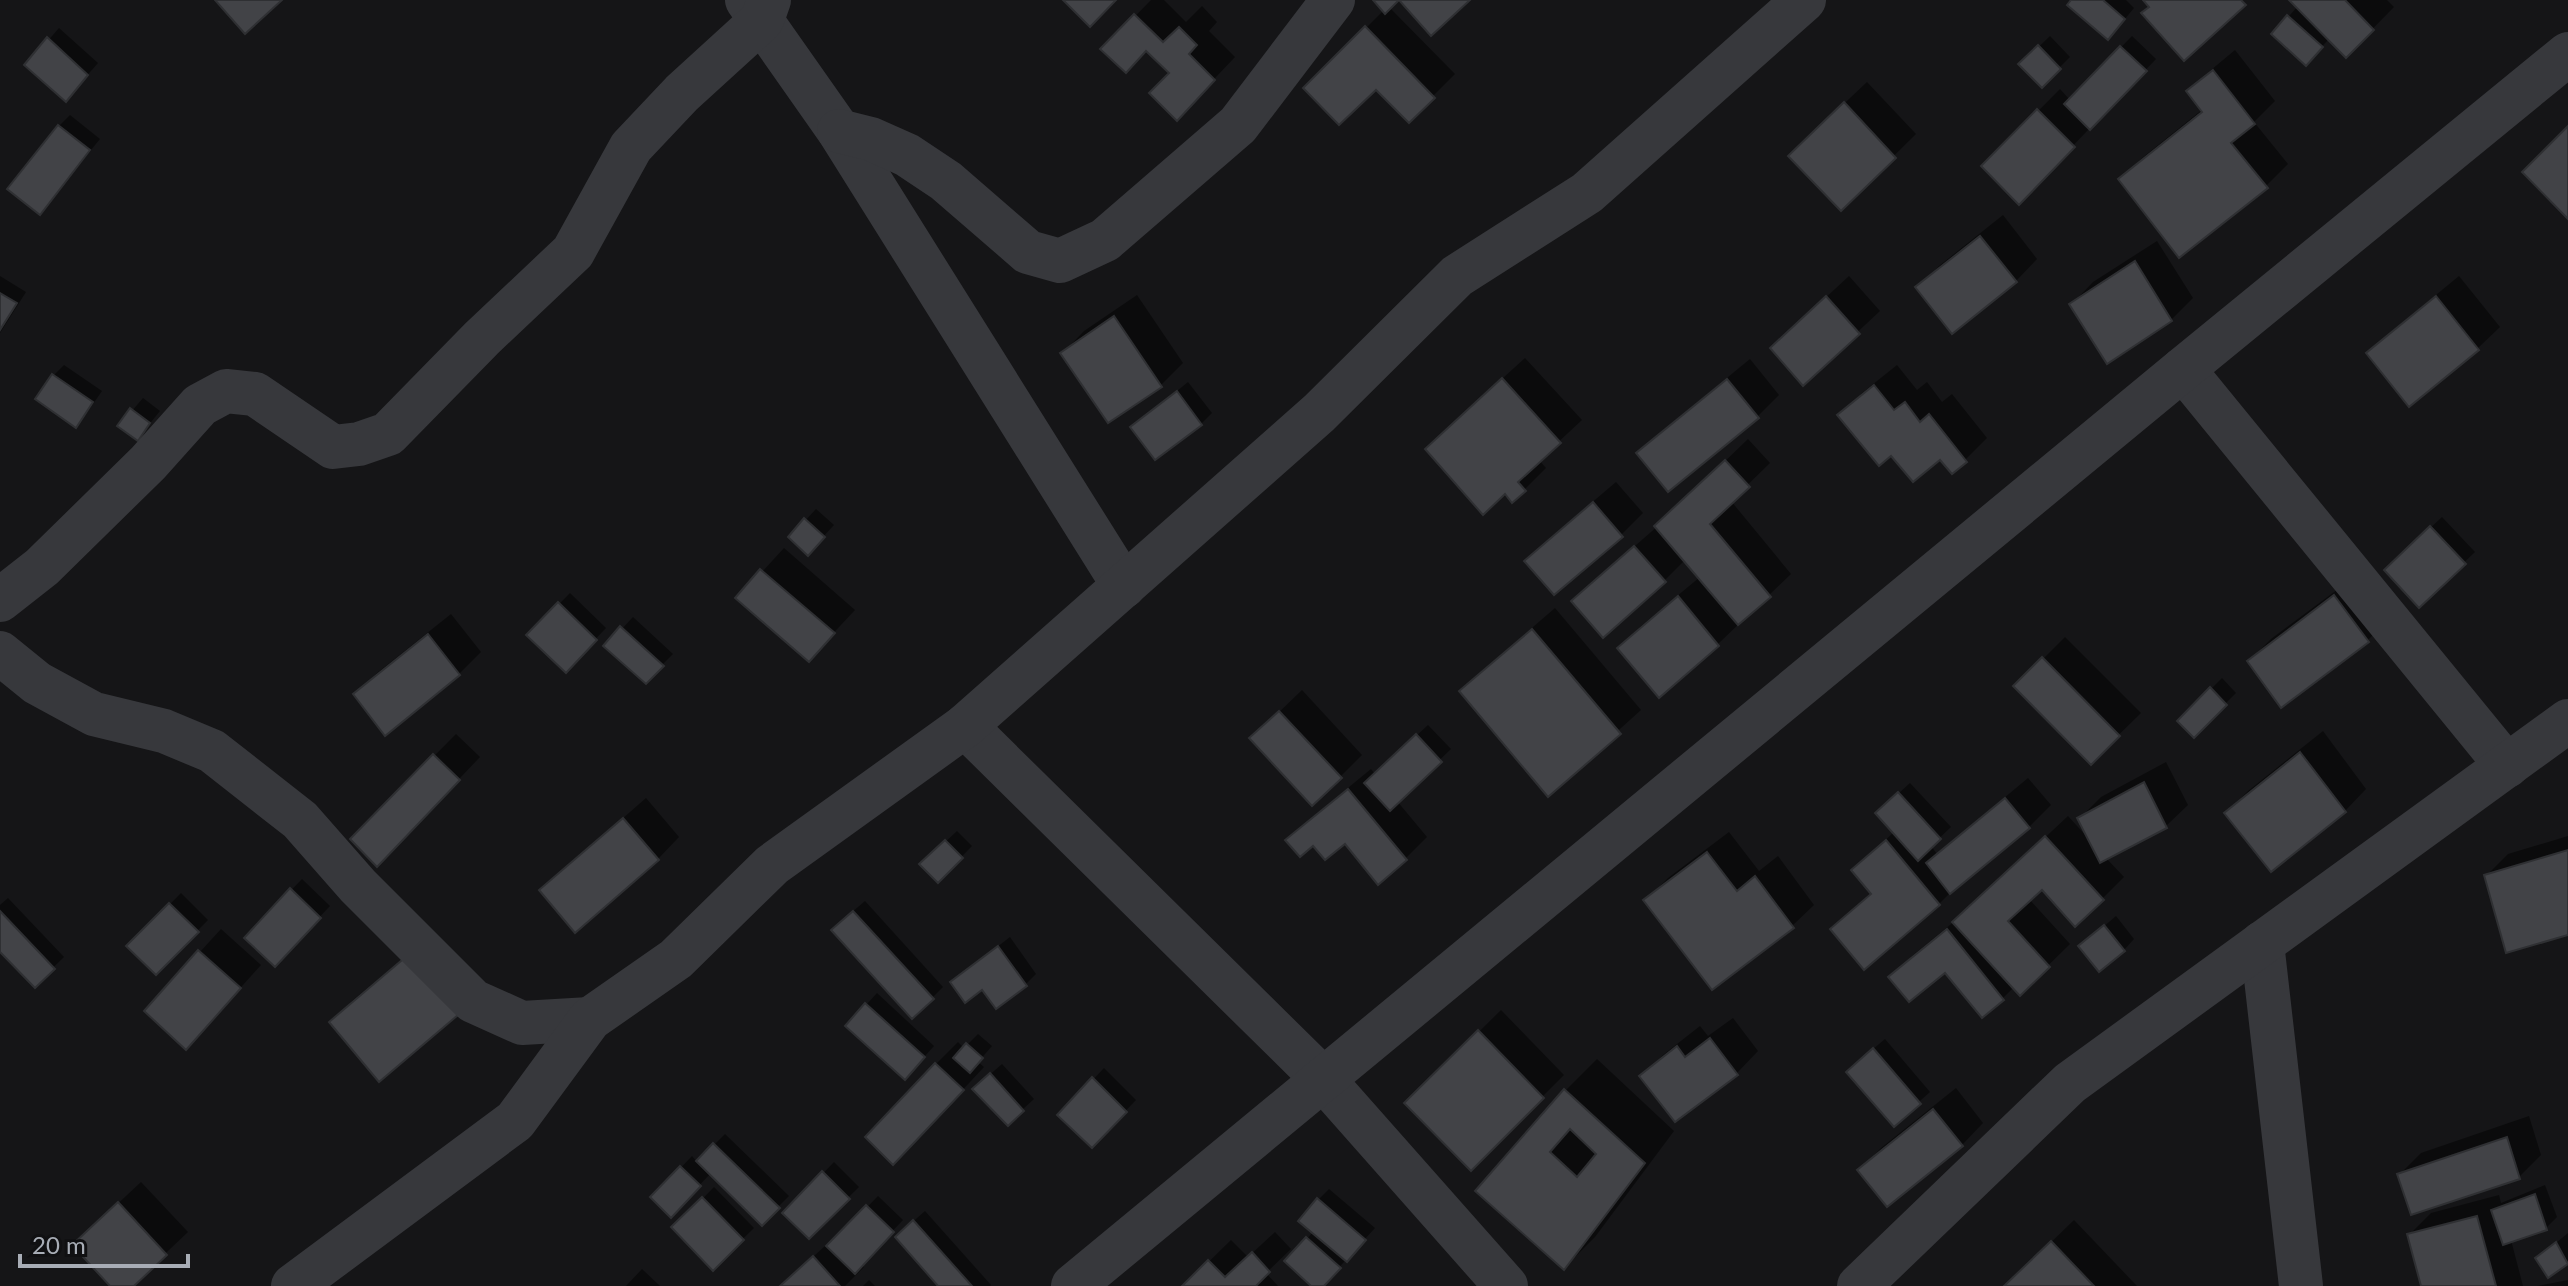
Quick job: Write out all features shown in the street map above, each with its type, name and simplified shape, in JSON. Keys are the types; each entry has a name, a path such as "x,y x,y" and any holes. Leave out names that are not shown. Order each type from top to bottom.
{"street":[{"path":"839,131 871,139 907,155 946,181 1028,252 1060,261 1105,240 1238,125 1333,0"},
{"path":"293,1286 515,1121 590,1019 676,959 772,865 965,726 1319,413 1457,276 1587,193 1804,0"},
{"path":"0,600 42,567 148,463 200,405 226,391 255,394 333,447 359,444 388,434 482,338 573,252 631,147 759,7 1124,586"},
{"path":"1073,1286 2568,54"},
{"path":"2183,369 2507,766"},
{"path":"0,653 37,683 94,714 164,731 212,751 300,820 358,886 473,1001 522,1023 590,1019"},
{"path":"1859,1286 2070,1083 2568,721"},
{"path":"965,726 1322,1078 1506,1286"},
{"path":"2262,943 2301,1286"}],"building":[{"path":"215,0 282,0 245,34"},
{"path":"1063,0 1116,0 1090,27"},
{"path":"1373,0 1399,0 1385,14"},
{"path":"1399,0 1470,0 1431,36"},
{"path":"2071,0 2103,0 2125,19 2108,40 2067,5"},
{"path":"2143,0 2241,0 2246,5 2184,61 2141,13 2149,7"},
{"path":"2289,0 2345,0 2374,30 2346,58"},
{"path":"1134,14 1163,42 1179,27 1197,45 1189,54 1215,80 1177,121 1149,93 1169,73 1146,51 1126,73 1100,49"},
{"path":"2287,15 2323,47 2306,66 2271,34"},
{"path":"1365,26 1435,98 1409,123 1376,90 1339,125 1303,88"},
{"path":"47,37 88,75 66,102 24,65"},
{"path":"2038,45 2061,69 2042,88 2018,64"},
{"path":"2120,46 2147,71 2090,130 2064,104"},
{"path":"2213,70 2255,124 2231,143 2268,188 2179,258 2118,179 2202,112 2186,91"},
{"path":"1844,102 1896,158 1841,211 1788,156"},
{"path":"2037,109 2075,147 2019,205 1981,166"},
{"path":"58,125 90,150 40,215 7,189"},
{"path":"2568,126 2568,219 2522,172"},
{"path":"1980,236 2017,282 1952,334 1915,287"},
{"path":"2135,261 2172,321 2107,364 2069,304"},
{"path":"0,293 17,303 0,330"},
{"path":"1826,296 1860,334 1803,386 1770,348"},
{"path":"2436,296 2479,350 2409,407 2366,353"},
{"path":"1114,316 1162,387 1108,423 1060,353"},
{"path":"52,374 93,402 76,428 35,399"},
{"path":"1502,378 1561,443 1518,482 1526,491 1512,503 1505,494 1483,515 1425,449"},
{"path":"1727,379 1759,418 1668,492 1636,453"},
{"path":"1874,385 1894,410 1905,402 1920,422 1929,414 1967,462 1952,474 1940,460 1913,482 1891,456 1879,466 1837,415"},
{"path":"1177,391 1202,425 1155,460 1130,427"},
{"path":"130,408 150,423 138,441 117,426"},
{"path":"1725,460 1750,487 1710,524 1771,597 1738,625 1654,526"},
{"path":"1593,502 1623,537 1554,595 1524,561"},
{"path":"804,518 825,537 808,556 788,537"},
{"path":"2430,526 2466,564 2419,608 2384,570"},
{"path":"1634,546 1666,582 1603,638 1571,601"},
{"path":"760,569 835,633 809,662 735,598"},
{"path":"2334,595 2369,642 2281,708 2247,661"},
{"path":"1678,596 1719,646 1659,698 1617,648"},
{"path":"558,602 597,640 566,673 526,635"},
{"path":"620,626 664,666 646,684 603,646"},
{"path":"1532,629 1621,734 1548,797 1459,691"},
{"path":"428,634 460,675 385,736 353,694"},
{"path":"2042,657 2120,736 2091,765 2013,686"},
{"path":"2210,687 2227,705 2194,738 2177,721"},
{"path":"1279,711 1342,778 1312,806 1249,738"},
{"path":"1416,734 1442,762 1390,811 1364,783"},
{"path":"2300,752 2346,812 2271,872 2224,813"},
{"path":"433,754 460,780 377,867 350,839"},
{"path":"2144,782 2167,828 2100,863 2077,818"},
{"path":"1348,789 1407,860 1378,885 1345,844 1325,860 1313,846 1300,857 1285,840"},
{"path":"1898,792 1941,839 1918,861 1875,813"},
{"path":"2005,798 2030,828 1950,894 1926,863"},
{"path":"623,818 659,860 575,933 539,890"},
{"path":"2045,836 2104,900 2075,927 2042,890 2008,921 2050,967 2020,996 1952,922"},
{"path":"945,840 963,858 938,883 919,864"},
{"path":"1886,840 1940,905 1864,970 1830,929 1871,894 1851,870"},
{"path":"2568,850 2568,935 2506,953 2484,875"},
{"path":"1707,852 1737,891 1755,876 1794,928 1712,990 1643,900"},
{"path":"290,888 321,918 275,967 244,938"},
{"path":"169,903 199,932 156,975 126,946"},
{"path":"0,911 55,969 35,988 0,952"},
{"path":"853,911 934,999 912,1019 831,930"},
{"path":"2104,925 2125,951 2099,972 2078,946"},
{"path":"1947,929 2004,1000 1982,1018 1945,973 1909,1002 1888,977"},
{"path":"998,946 1027,986 996,1009 982,990 965,1003 950,982"},
{"path":"198,950 241,988 186,1050 144,1011"},
{"path":"408,955 458,1015 379,1082 329,1022"},
{"path":"865,1003 925,1057 905,1080 845,1026"},
{"path":"1478,1030 1544,1098 1471,1171 1404,1103"},
{"path":"1710,1038 1738,1075 1675,1122 1639,1076 1677,1046 1685,1057"},
{"path":"966,1043 983,1058 970,1073 953,1058"},
{"path":"1873,1048 1921,1104 1894,1127 1846,1072"},
{"path":"935,1063 964,1090 893,1165 865,1137"},
{"path":"990,1073 1024,1111 1008,1126 972,1089"},
{"path":"1092,1077 1127,1112 1092,1148 1057,1115"},
{"path":"1564,1089 1645,1163 1564,1270 1475,1191","holes":["1570,1129 1596,1154 1577,1177 1550,1152"]},
{"path":"1933,1109 1963,1146 1887,1207 1857,1170"},
{"path":"2507,1137 2520,1179 2411,1215 2397,1174"},
{"path":"713,1143 780,1208 762,1226 696,1161"},
{"path":"680,1166 701,1186 671,1218 650,1197"},
{"path":"822,1171 850,1199 809,1239 782,1213"},
{"path":"2535,1194 2547,1230 2503,1245 2491,1210"},
{"path":"702,1197 744,1240 713,1271 671,1227"},
{"path":"1317,1198 1366,1240 1347,1262 1298,1221"},
{"path":"118,1202 167,1255 134,1286 110,1286 72,1245"},
{"path":"866,1205 894,1232 855,1274 826,1246"},
{"path":"2477,1216 2496,1286 2421,1286 2407,1234"},
{"path":"913,1220 972,1286 938,1286 895,1237"},
{"path":"1306,1237 1341,1268 1324,1286 1311,1286 1284,1261"},
{"path":"2051,1241 2094,1286 2004,1286"},
{"path":"2556,1242 2568,1264 2548,1278 2535,1258"},
{"path":"1252,1252 1270,1272 1256,1286 1182,1286 1208,1260 1225,1277"},
{"path":"813,1256 840,1286 780,1286"}]}
